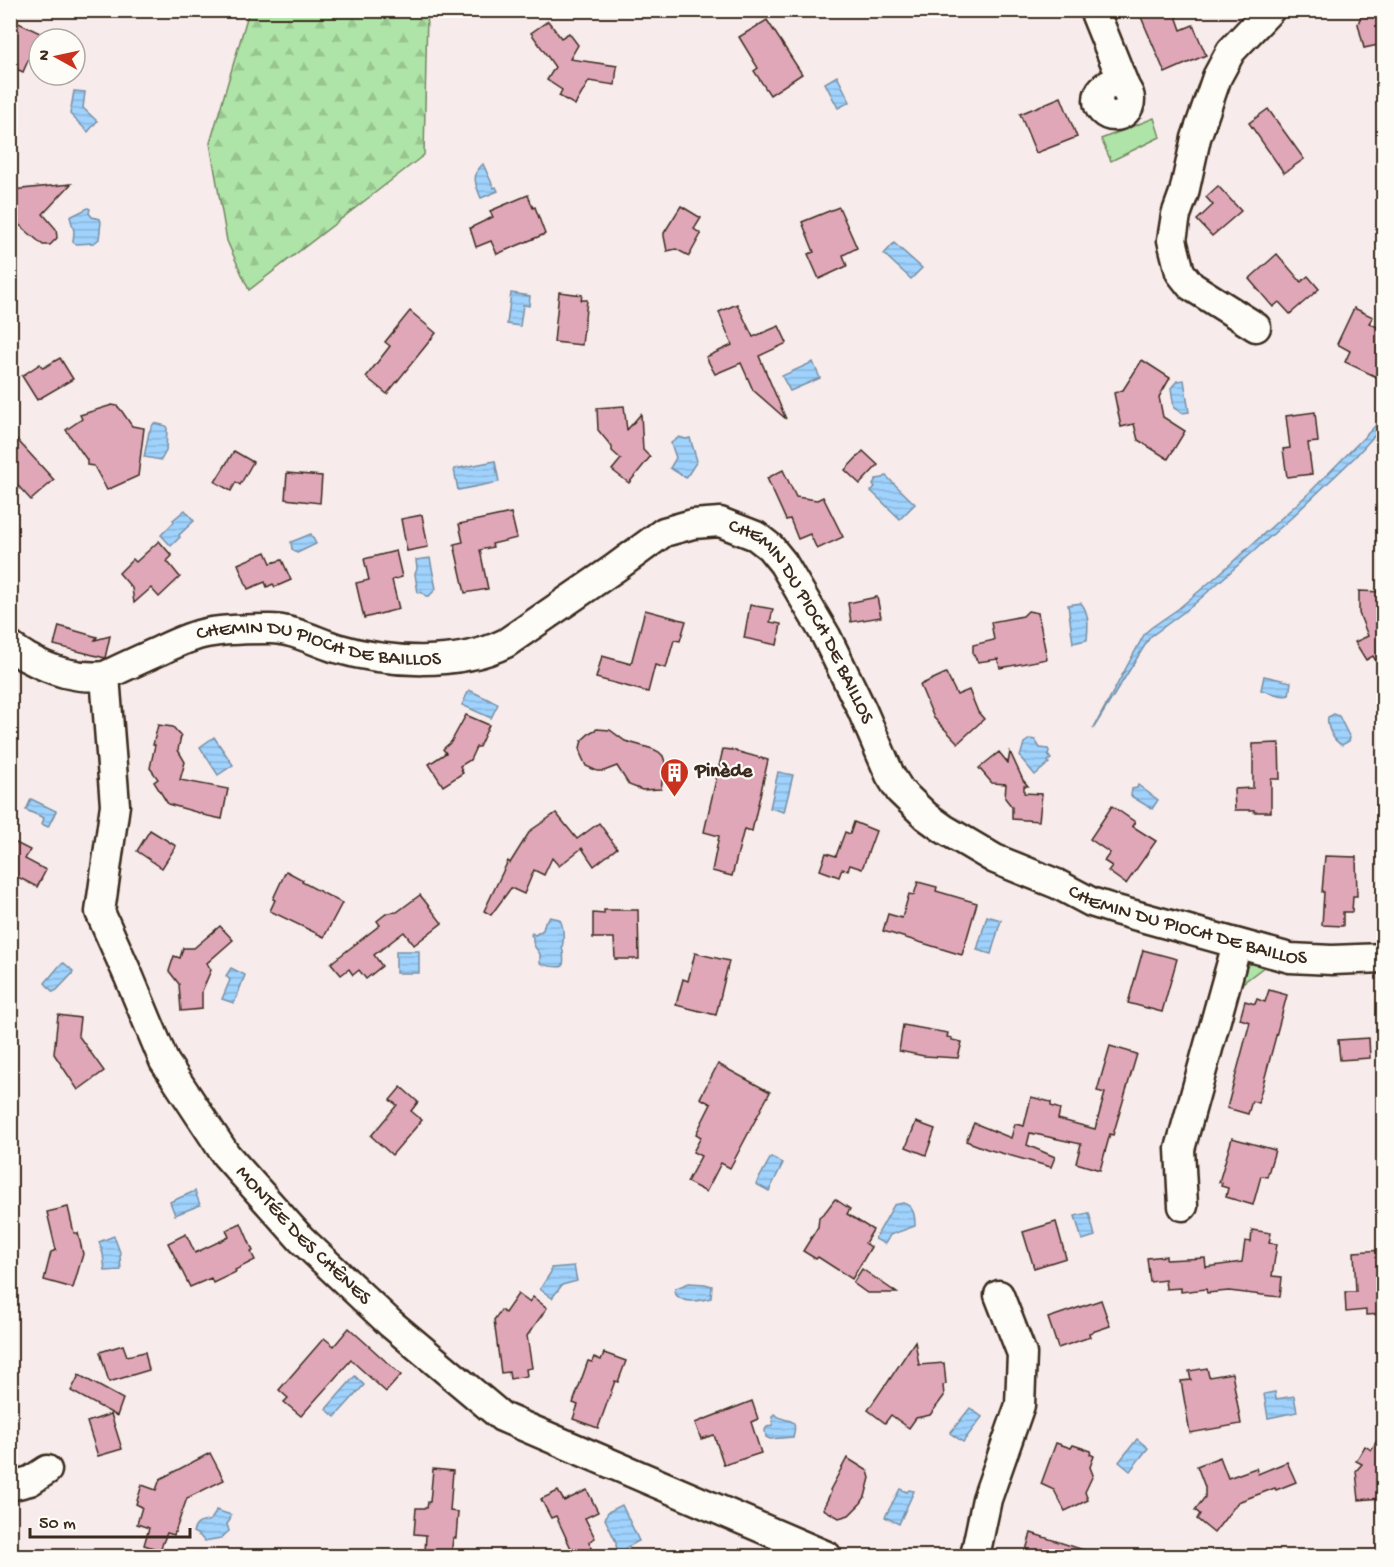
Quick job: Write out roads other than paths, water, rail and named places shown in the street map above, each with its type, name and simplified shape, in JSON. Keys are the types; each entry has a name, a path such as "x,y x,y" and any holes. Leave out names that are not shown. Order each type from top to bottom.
{"street":[{"path":"1094,10 1117,80"},
{"path":"1256,327 1191,286 1180,272 1172,240 1176,214 1184,193 1196,138 1217,77 1231,51 1270,10"},
{"name":"CHEMIN DU PIOCH DE BAILLOS","path":"10,646 34,661 68,675 93,677 105,676 180,641 206,633 232,630 271,628 284,630 337,648 391,660 420,661 481,653 506,643 664,532 693,524 720,522 756,536 770,547 783,563 826,636 890,775 900,790 944,830 995,859 1057,884 1091,902 1290,958 1332,960 1383,958"},
{"name":"MONTÉE DES CHÊNES","path":"105,676 115,805 100,912 164,1061 226,1155 301,1239 390,1323 502,1417 827,1557"},
{"path":"1183,1206 1180,1149 1237,944"},
{"path":"975,1557 987,1499 1020,1405 1022,1354 999,1295"},
{"path":"10,1486 30,1481 47,1470"}],"water":[{"path":"837,76 850,102 838,108 825,83"},
{"path":"74,91 85,92 83,108 97,121 88,132 70,114"},
{"path":"483,164 494,188 496,187 498,191 481,198 475,180"},
{"path":"88,208 92,217 100,219 99,239 94,243 76,244 73,242 74,231 70,217"},
{"path":"894,243 922,268 911,279 884,254"},
{"path":"511,293 530,296 529,306 523,305 520,326 507,324"},
{"path":"813,362 820,378 790,391 782,376"},
{"path":"1184,380 1189,412 1182,413 1174,408 1171,388 1177,381"},
{"path":"1383,418 1383,426 1355,457 1291,518 1192,606 1150,637 1093,729 1145,633 1217,576 1308,494"},
{"path":"154,423 166,426 167,429 166,451 161,460 144,457 149,432"},
{"path":"679,437 690,438 697,461 686,478 670,468 676,458 671,443"},
{"path":"495,461 499,482 458,490 454,469"},
{"path":"886,476 915,504 900,519 871,491 875,487 873,484 876,479"},
{"path":"185,510 194,521 171,546 161,535"},
{"path":"311,534 316,544 297,553 292,549 291,542"},
{"path":"430,558 436,589 426,596 421,592 418,593 415,574 416,560"},
{"path":"1081,603 1087,616 1087,640 1073,643 1068,605"},
{"path":"1264,676 1291,682 1289,695 1261,690"},
{"path":"469,690 498,704 491,718 462,705"},
{"path":"1334,714 1339,716 1350,738 1342,745 1333,737 1328,725 1328,717"},
{"path":"214,737 233,765 218,775 200,747"},
{"path":"1030,739 1035,740 1040,748 1048,749 1051,759 1035,775 1020,757 1024,743"},
{"path":"778,772 793,775 784,812 770,808"},
{"path":"1138,785 1158,800 1152,809 1131,796 1132,789 1137,788"},
{"path":"31,799 56,811 48,827 42,824 44,818 26,810"},
{"path":"987,916 1001,920 991,954 977,950"},
{"path":"550,917 559,919 562,925 564,959 561,967 540,963 540,954 531,935 543,930 545,922"},
{"path":"396,951 419,951 419,973 396,973"},
{"path":"64,963 73,971 72,974 53,992 45,983"},
{"path":"231,968 245,975 234,1003 222,999 230,980 226,976"},
{"path":"771,1157 783,1163 769,1191 756,1184"},
{"path":"195,1191 200,1205 175,1215 170,1202"},
{"path":"903,1203 912,1209 915,1226 890,1235 885,1244 875,1239 894,1205"},
{"path":"1089,1213 1095,1236 1082,1240 1075,1216"},
{"path":"114,1236 121,1255 121,1270 105,1271 99,1242"},
{"path":"574,1266 577,1281 562,1285 552,1298 540,1289 551,1272 551,1268"},
{"path":"689,1283 712,1286 711,1298 691,1301 681,1299 674,1292 676,1288"},
{"path":"355,1376 364,1385 335,1417 326,1409"},
{"path":"1275,1392 1276,1399 1294,1396 1297,1412 1268,1418 1264,1394"},
{"path":"970,1408 982,1417 963,1442 950,1433"},
{"path":"774,1414 795,1425 793,1437 770,1439 766,1437 765,1430 773,1423"},
{"path":"1137,1439 1148,1448 1130,1471 1119,1462"},
{"path":"900,1489 907,1492 914,1491 899,1524 885,1517"},
{"path":"622,1505 639,1541 620,1551 616,1548 616,1542 605,1519 608,1512"},
{"path":"216,1510 231,1515 227,1524 229,1531 221,1538 204,1541 193,1532 198,1524 211,1519"}],"place":[{"name":"Pinède","path":"674,798"}]}
